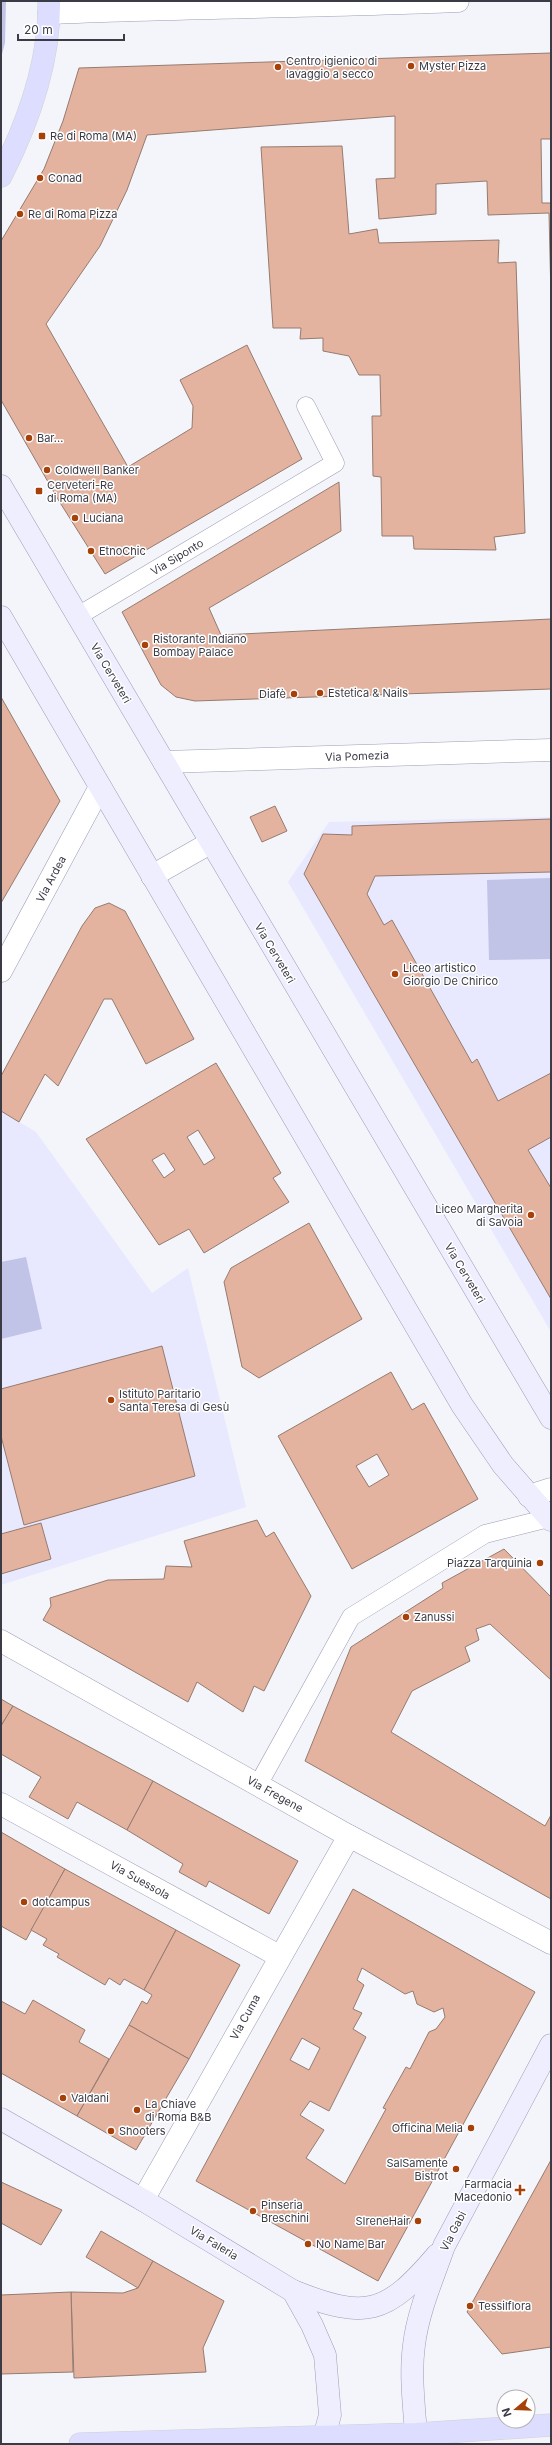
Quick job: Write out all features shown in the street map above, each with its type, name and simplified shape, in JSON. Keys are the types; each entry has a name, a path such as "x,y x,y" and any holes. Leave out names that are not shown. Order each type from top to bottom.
{"main road":[{"path":"1,176 30,109 43,59 49,7"},
{"name":"Via Cerveteri","path":"1,486 164,762 210,843 551,1418"},
{"path":"1,617 462,1405 491,1449 528,1496 550,1519"},
{"name":"Via Gabi","path":"416,2434 413,2375 414,2345 424,2303 444,2246 551,2045"},
{"name":"Via Faleria","path":"1,2119 143,2200 293,2291 312,2325 325,2355 330,2415 322,2440"},
{"path":"293,2291 343,2308 359,2309 374,2306 404,2289 444,2246"},
{"path":"80,2444 322,2440 551,2425"}],"street":[{"path":"49,7 458,1"},
{"name":"Via Pomezia","path":"164,762 551,750"},
{"name":"Via Ardea","path":"1,971 100,787"},
{"path":"152,876 210,843"},
{"path":"528,1496 551,1489"},
{"name":"Via Fregene","path":"1,1641 348,1836 551,1943"},
{"name":"Via Suessola","path":"1,1804 279,1956"},
{"name":"Via Cuma","path":"143,2200 279,1956 348,1836"}],"lane":[{"name":"Via Siponto","path":"78,616 335,463 306,406"},
{"path":"258,1785 351,1616 485,1534 550,1519"}],"shaded area":[{"path":"1,1 6,1 5,43 1,58"},
{"path":"551,817 551,1332 288,882 329,822"},
{"path":"551,878 551,959 489,960 487,880"},
{"name":"Istituto Paritario Santa Teresa di Gesù","path":"1,1111 36,1132 152,1293 188,1268 246,1507 1,1585"},
{"path":"26,1257 42,1329 1,1339 1,1262"}],"building":[{"path":"551,53 551,139 541,139 542,203 551,203 551,298 549,213 488,215 487,181 436,184 436,214 379,219 376,179 395,178 395,116 147,135 127,190 100,246 46,324 128,467 192,428 193,406 180,380 247,345 302,459 105,574 59,501 1,400 1,241 44,169 63,121 79,68"},
{"path":"342,146 349,234 377,229 379,243 499,240 498,263 516,262 525,533 494,537 496,550 414,549 413,536 382,536 381,477 373,476 372,416 381,416 380,375 359,375 349,356 323,351 323,338 300,339 301,328 273,328 261,147"},
{"path":"339,482 341,531 209,608 221,635 551,619 551,689 195,701 176,697 161,685 122,612"},
{"path":"1,697 60,801 1,903"},
{"path":"275,806 287,831 262,842 250,817"},
{"path":"551,819 551,872 375,876 367,894 384,925 392,920 472,1063 477,1059 498,1101 551,1073 551,1137 528,1150 551,1188 551,1299 304,874 323,834 352,835 352,826"},
{"path":"109,903 125,911 194,1039 146,1064 112,999 104,999 58,1086 45,1074 19,1122 1,1111 1,1076 82,926 95,908"},
{"path":"216,1063 281,1173 273,1178 289,1202 204,1253 189,1229 159,1245 86,1139","holes":["198,1130 215,1158 204,1165 187,1137","164,1153 175,1170 164,1178 152,1160"]},
{"path":"309,1223 362,1319 259,1378 242,1367 224,1282 231,1268"},
{"path":"162,1346 195,1476 24,1525 1,1436 1,1389"},
{"path":"391,1372 412,1410 424,1403 478,1499 352,1569 278,1436","holes":["377,1454 389,1475 369,1487 356,1466"]},
{"path":"257,1520 266,1537 274,1532 311,1596 264,1691 254,1686 243,1712 197,1682 188,1702 43,1620 51,1606 50,1598 108,1580 164,1579 166,1566 192,1567 184,1541"},
{"path":"41,1523 51,1559 1,1574 1,1534"},
{"path":"504,1549 551,1597 551,1680 490,1624 476,1629 479,1640 465,1647 470,1661 412,1691 391,1732 545,1826 551,1815 551,1899 305,1761 351,1647 443,1588 442,1583"},
{"path":"1,1699 13,1706 1,1726"},
{"path":"13,1706 153,1781 127,1830 77,1802 68,1819 29,1797 41,1777 1,1754 1,1726"},
{"path":"153,1781 298,1861 269,1914 209,1881 206,1887 179,1872 183,1864 127,1830"},
{"name":"dotcampus","path":"1,1832 65,1869 26,1940 1,1926"},
{"path":"65,1869 176,1930 144,1990 124,1979 120,1985 109,1978 105,1985 57,1957 59,1954 43,1945 47,1939 31,1930"},
{"path":"353,1889 535,1992 378,2281 196,2181","holes":["362,1968 405,1994 413,1991 417,2004 434,2012 443,2008 445,2017 436,2029 429,2032 410,2069 406,2067 383,2108 386,2109 345,2184 306,2158 324,2130 300,2115 310,2101 329,2111 366,2037 353,2029 362,2013 353,2009 364,1985 357,1980","302,2038 320,2048 309,2070 290,2060"]},
{"path":"176,1930 240,1965 189,2059 129,2025 142,2001 147,2004 152,1995 144,1990"},
{"path":"33,2000 85,2030 79,2042 109,2059 77,2116 1,2073 1,2001 25,2014"},
{"path":"129,2025 189,2059 136,2150 77,2116"},
{"path":"551,2160 551,2347 502,2354 467,2312"},
{"path":"1,2182 62,2210 41,2245 1,2223"},
{"path":"101,2231 153,2261 138,2288 86,2257"},
{"path":"153,2261 224,2301 203,2348 206,2372 74,2378 71,2292 123,2293 138,2288"},
{"path":"71,2292 73,2372 1,2374 1,2295"}],"place":[{"name":"Myster Pizza","path":"411,66"},
{"name":"Centro igienico di lavaggio a secco","path":"278,67"},
{"name":"Re di Roma (MA)","path":"42,136"},
{"name":"Conad","path":"40,178"},
{"name":"Re di Roma Pizza","path":"20,214"},
{"name":"Bar...","path":"29,438"},
{"name":"Coldwell Banker","path":"47,470"},
{"name":"Cerveteri-Re di Roma (MA)","path":"39,491"},
{"name":"Luciana","path":"75,518"},
{"name":"EtnoChic","path":"91,551"},
{"name":"Ristorante Indiano Bombay Palace","path":"145,645"},
{"name":"Estetica & Nails","path":"320,693"},
{"name":"Diafè","path":"294,694"},
{"name":"Liceo artistico Giorgio De Chirico","path":"395,974"},
{"name":"Liceo Margherita di Savoia","path":"531,1215"},
{"name":"Istituto Paritario Santa Teresa di Gesù","path":"111,1400"},
{"name":"Piazza Tarquinia","path":"540,1563"},
{"name":"Zanussi","path":"406,1617"},
{"name":"dotcampus","path":"24,1902"},
{"name":"Valdani","path":"63,2098"},
{"name":"La Chiave di Roma B&B","path":"137,2110"},
{"name":"Officina Melia","path":"471,2128"},
{"name":"Shooters","path":"111,2131"},
{"name":"SalSamente Bistrot","path":"456,2169"},
{"name":"Farmacia Macedonio","path":"520,2190"},
{"name":"Pinseria Breschini","path":"253,2211"},
{"name":"SIreneHair","path":"418,2221"},
{"name":"No Name Bar","path":"308,2244"},
{"name":"Tessilflora","path":"470,2306"}]}
